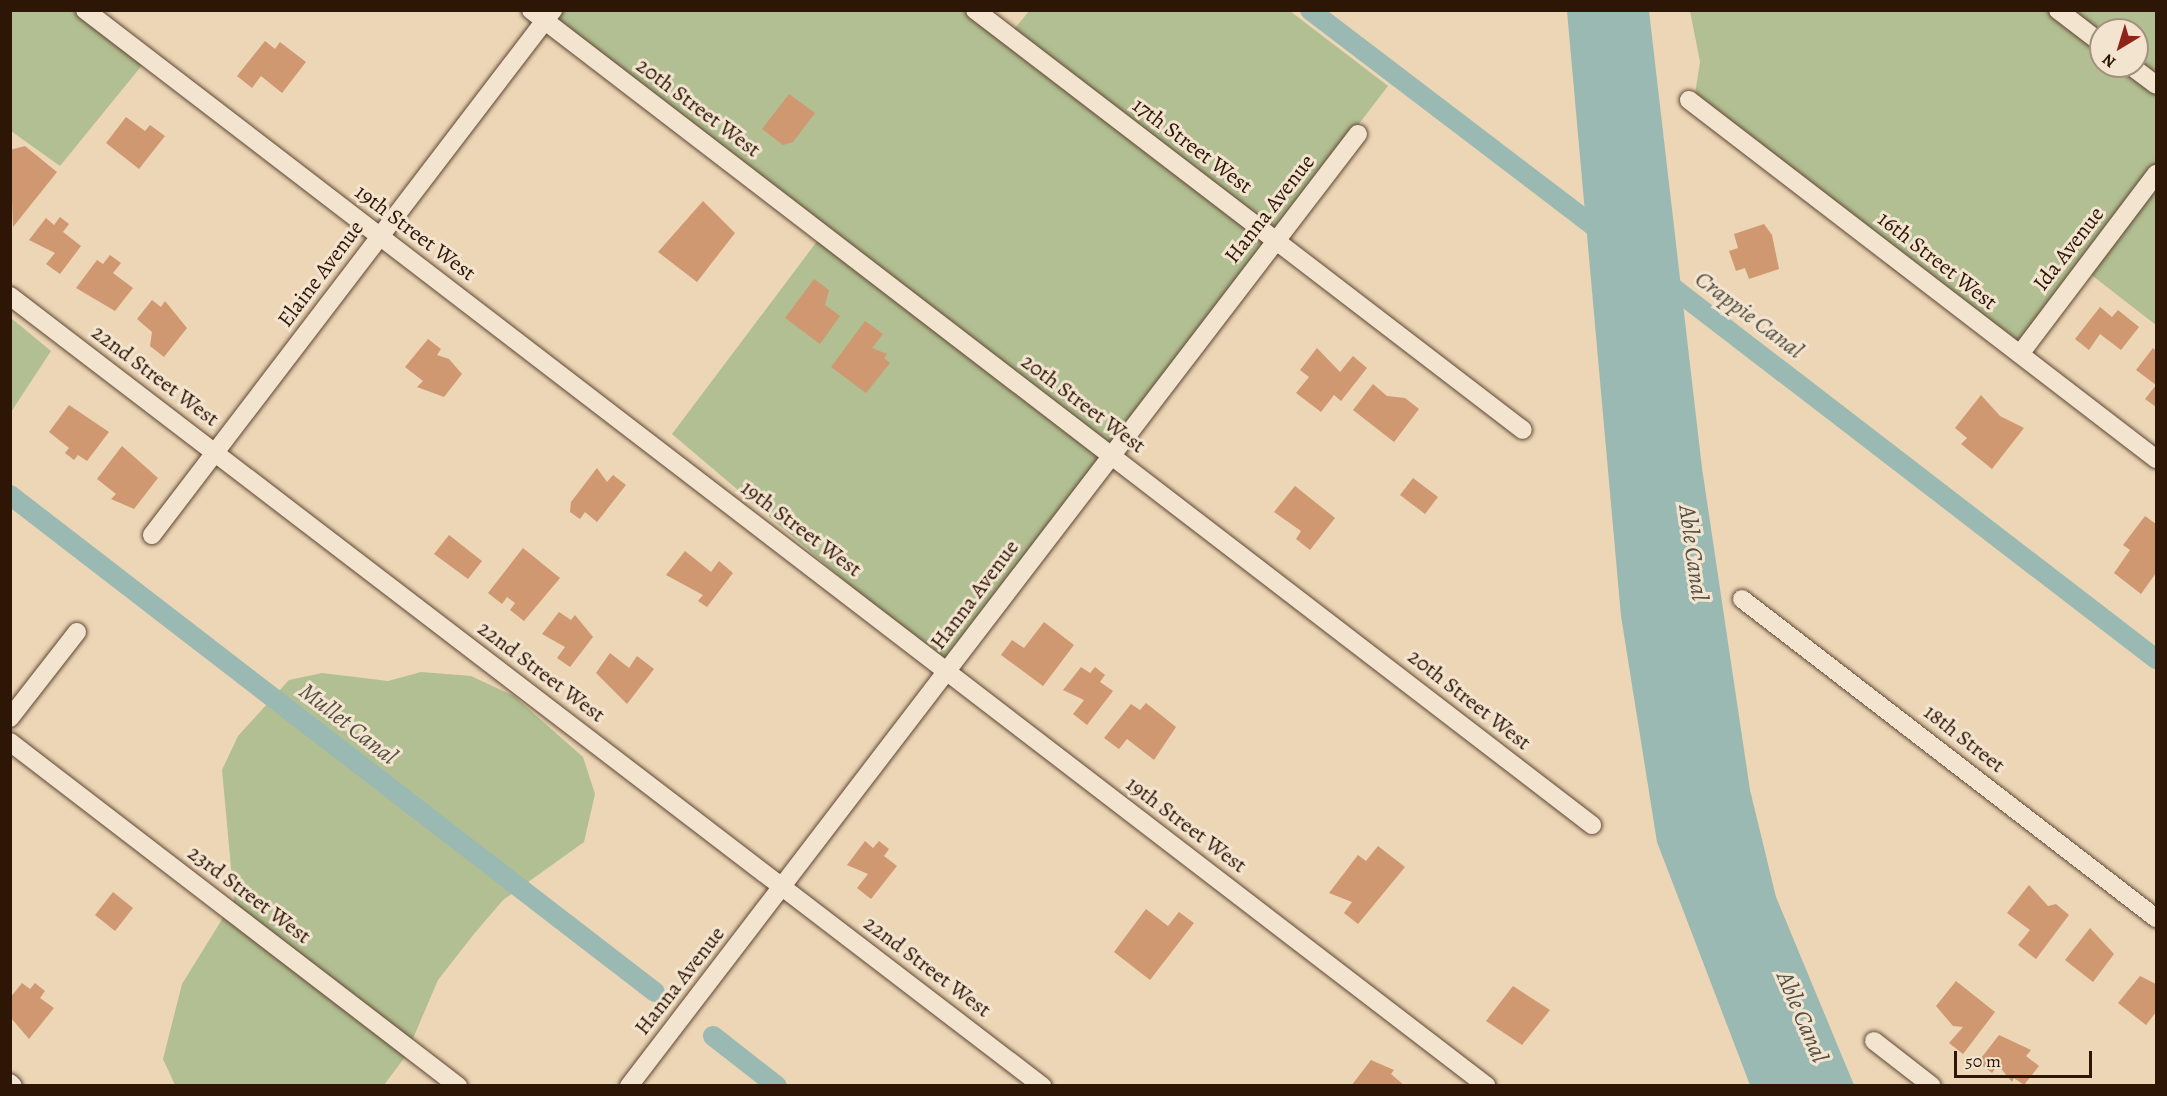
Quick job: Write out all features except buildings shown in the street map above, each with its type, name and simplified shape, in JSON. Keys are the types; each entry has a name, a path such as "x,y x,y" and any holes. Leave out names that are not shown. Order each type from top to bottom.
{"street":[{"name":"19th Street West","path":"85,10 1487,1086"},
{"name":"17th Street West","path":"975,10 1523,430"},
{"path":"2058,10 2089,34"},
{"name":"Elaine Avenue","path":"152,535 380,237 543,14"},
{"name":"20th Street West","path":"543,14 1592,825"},
{"name":"16th Street West","path":"1689,100 2157,459"},
{"name":"Hanna Avenue","path":"629,1086 783,888 1358,134"},
{"name":"Ida Avenue","path":"2020,354 2157,174"},
{"name":"22nd Street West","path":"10,296 1042,1086"},
{"name":"18th Street","path":"1742,599 2157,918"},
{"path":"10,718 77,632"},
{"name":"23rd Street West","path":"10,742 458,1086"},
{"path":"1874,1041 1932,1086"}],"green space":[{"path":"11,11 74,11 143,64 60,166 11,131"},
{"path":"540,11 972,11 1007,38 1029,11 1290,11 1388,86 944,665 672,434 821,236"},
{"path":"1690,11 2156,11 2156,325 2085,270 2016,359 1887,265 1880,254 1693,107 1700,62"},
{"path":"11,318 51,351 11,412"},
{"path":"421,672 471,676 514,696 583,757 595,794 584,842 503,900 474,934 438,980 405,1057 384,1085 175,1085 163,1059 182,984 234,900 222,770 238,736 289,680 322,673 388,681"}],"water":[{"name":"Able Canal","path":"1567,11 1649,11 1702,468 1750,790 1776,897 1854,1085 1750,1085 1657,842 1621,616"}],"waterway":[{"name":"Crappie Canal","path":"1310,10 1605,235"},
{"name":"Crappie Canal","path":"1659,277 2156,659"},
{"name":"Mullet Canal","path":"10,495 655,992"},
{"name":"Mullet Canal","path":"713,1036 777,1086"}]}
